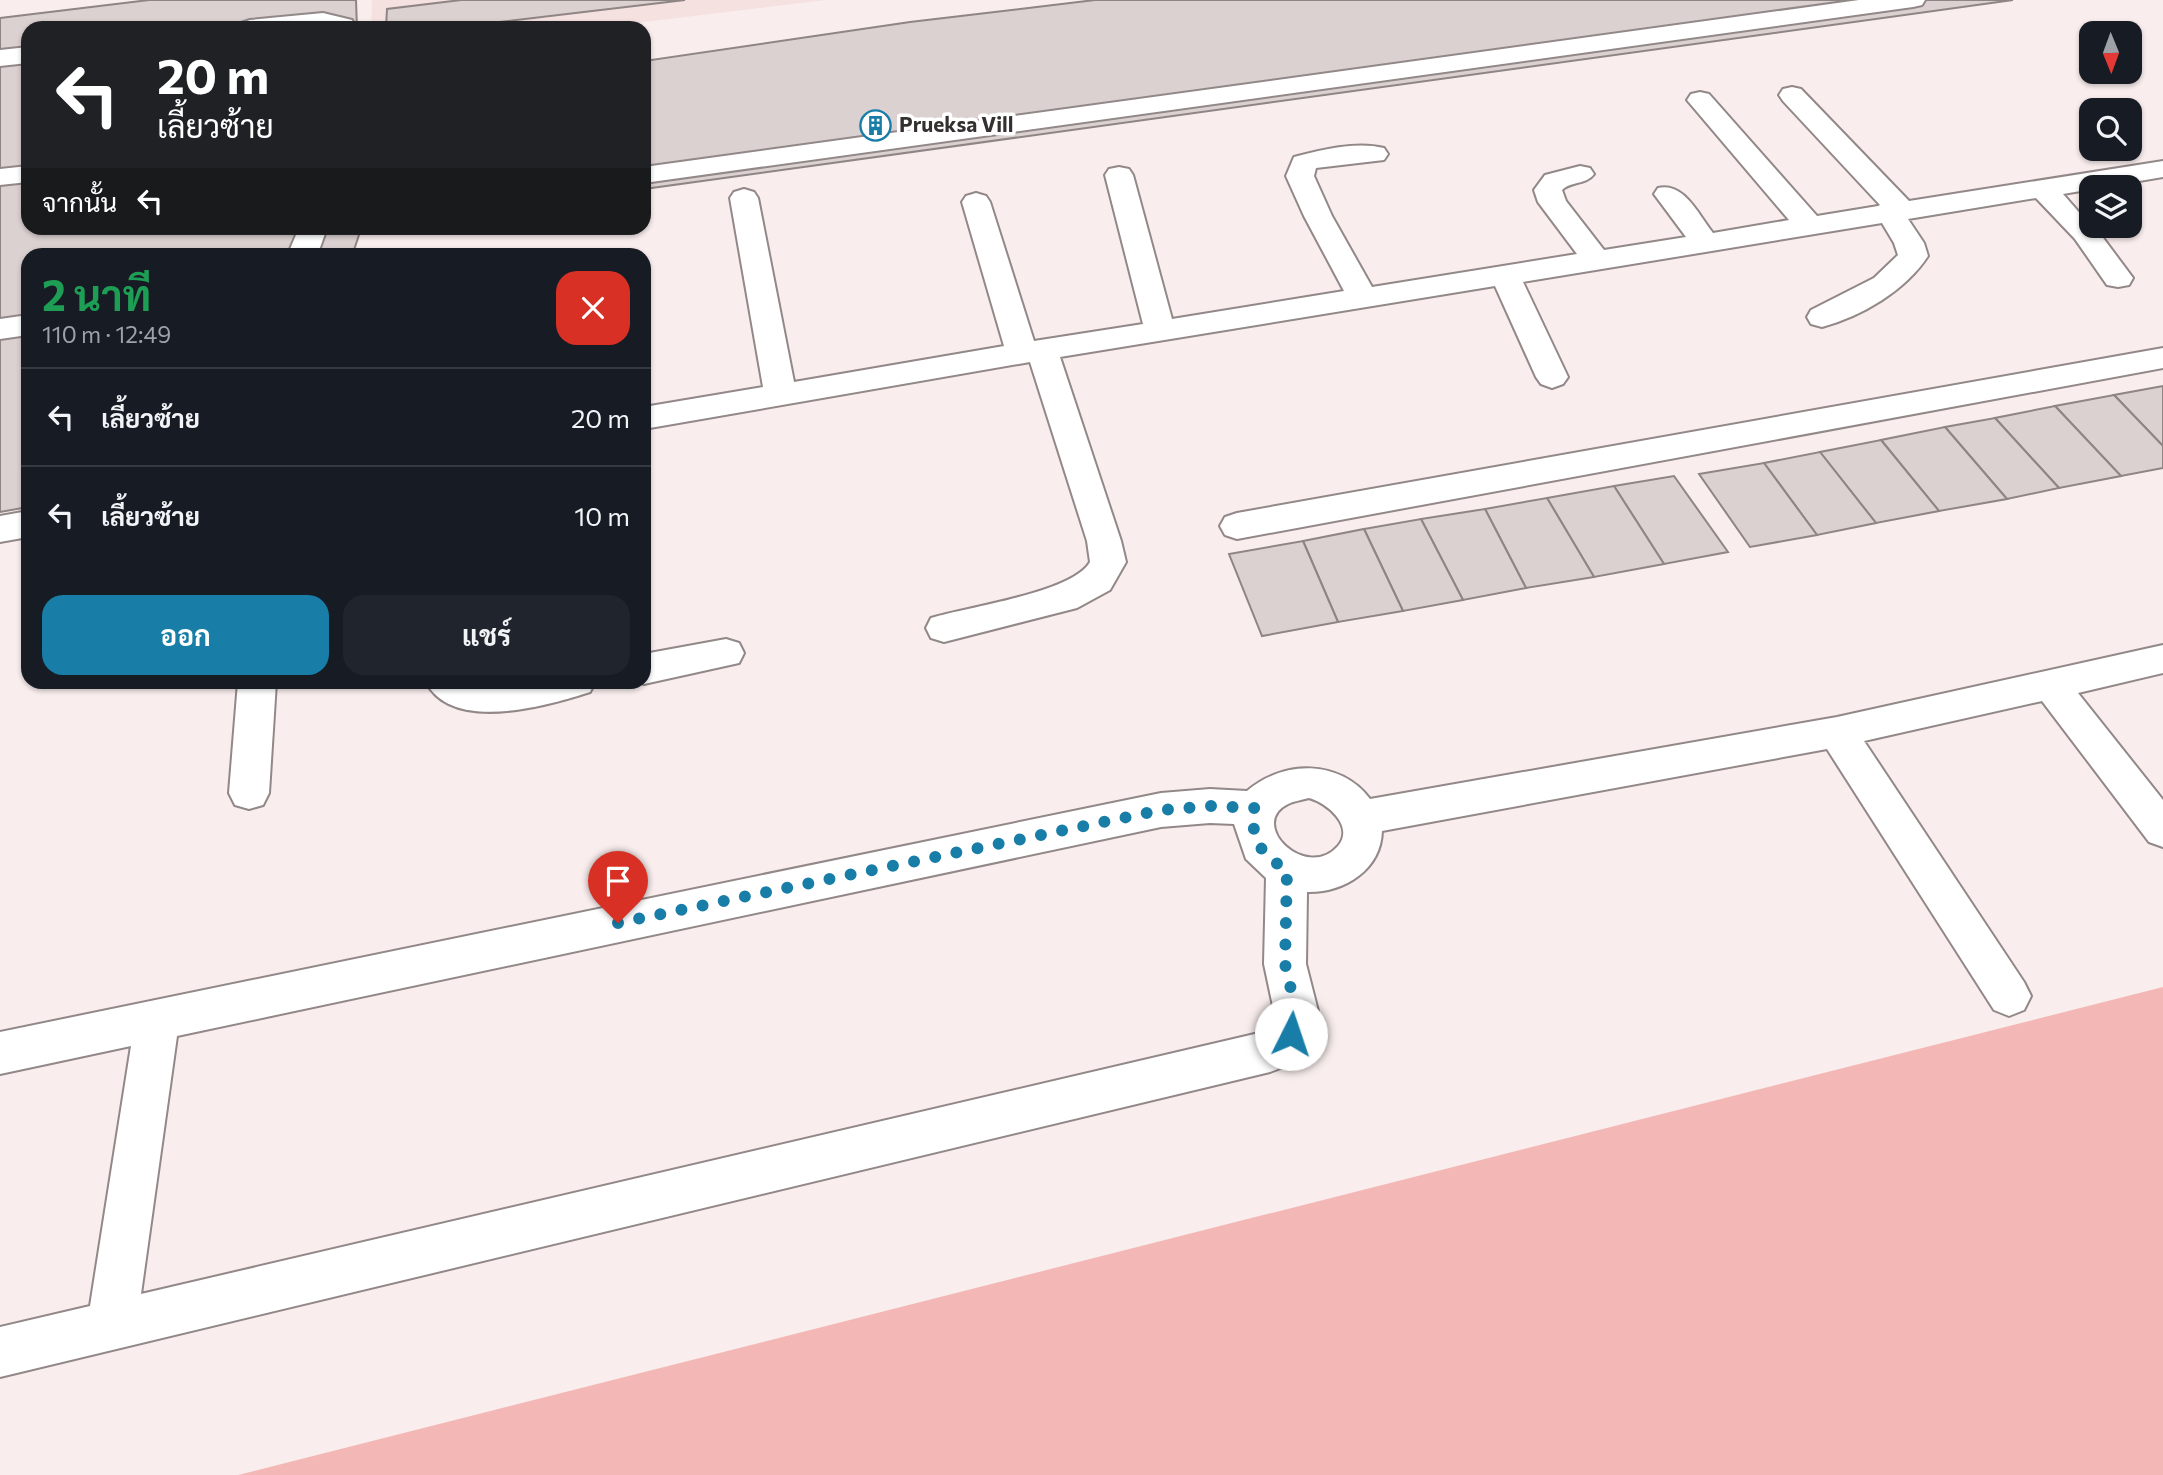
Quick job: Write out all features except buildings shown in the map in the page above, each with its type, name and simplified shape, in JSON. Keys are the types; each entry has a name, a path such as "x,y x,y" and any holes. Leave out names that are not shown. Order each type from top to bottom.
{"street":[{"path":"651,175 1913,0"},
{"path":"0,58 21,56"},
{"path":"1792,95 1895,210 1913,256 1906,268 1890,281 1822,317"},
{"path":"1700,100 1809,225"},
{"path":"1363,298 1318,216 1300,176 1304,163 1323,158 1374,154"},
{"path":"651,417 1032,351 2163,169"},
{"path":"1580,174 1555,181 1548,190 1552,202 1596,260"},
{"path":"0,177 21,175"},
{"path":"1119,175 1160,331"},
{"path":"2042,188 2085,233 2118,278"},
{"path":"1668,194 1705,242"},
{"path":"744,198 781,395"},
{"path":"944,628 1064,598 1097,580 1108,562 1104,541 976,202"},
{"path":"1504,275 1552,377"},
{"path":"0,329 21,326"},
{"path":"1237,526 2163,358"},
{"path":"0,529 21,525"},
{"path":"651,668 726,653"},
{"path":"1360,818 1836,732 2163,659"},
{"path":"2050,684 2163,830"},
{"path":"249,793 256,689"},
{"path":"451,689 458,696 483,699 538,689"},
{"path":"1836,732 2009,996"},
{"path":"1309,782 1331,788 1349,801 1360,818 1362,838 1359,849 1341,867 1315,875 1287,870 1271,861 1254,836 1252,821 1255,808 1268,793 1287,784 1309,782"},
{"path":"0,1053 1161,810 1210,806 1255,808"},
{"path":"0,1352 1270,1051 1291,1034 1296,1011 1285,964 1287,870"},
{"path":"112,1326 157,1020"}],"shaded area":[{"path":"372,0 826,0 651,21 371,21"},
{"path":"2163,987 2163,1475 238,1475"}],"place":[{"name":"Prueksa Vill","path":"876,125"}],"route":[{"path":"618,923 1161,810 1210,806 1255,808 1252,821 1254,836 1271,861 1287,870 1285,964 1296,1011 1291,1034"}]}
